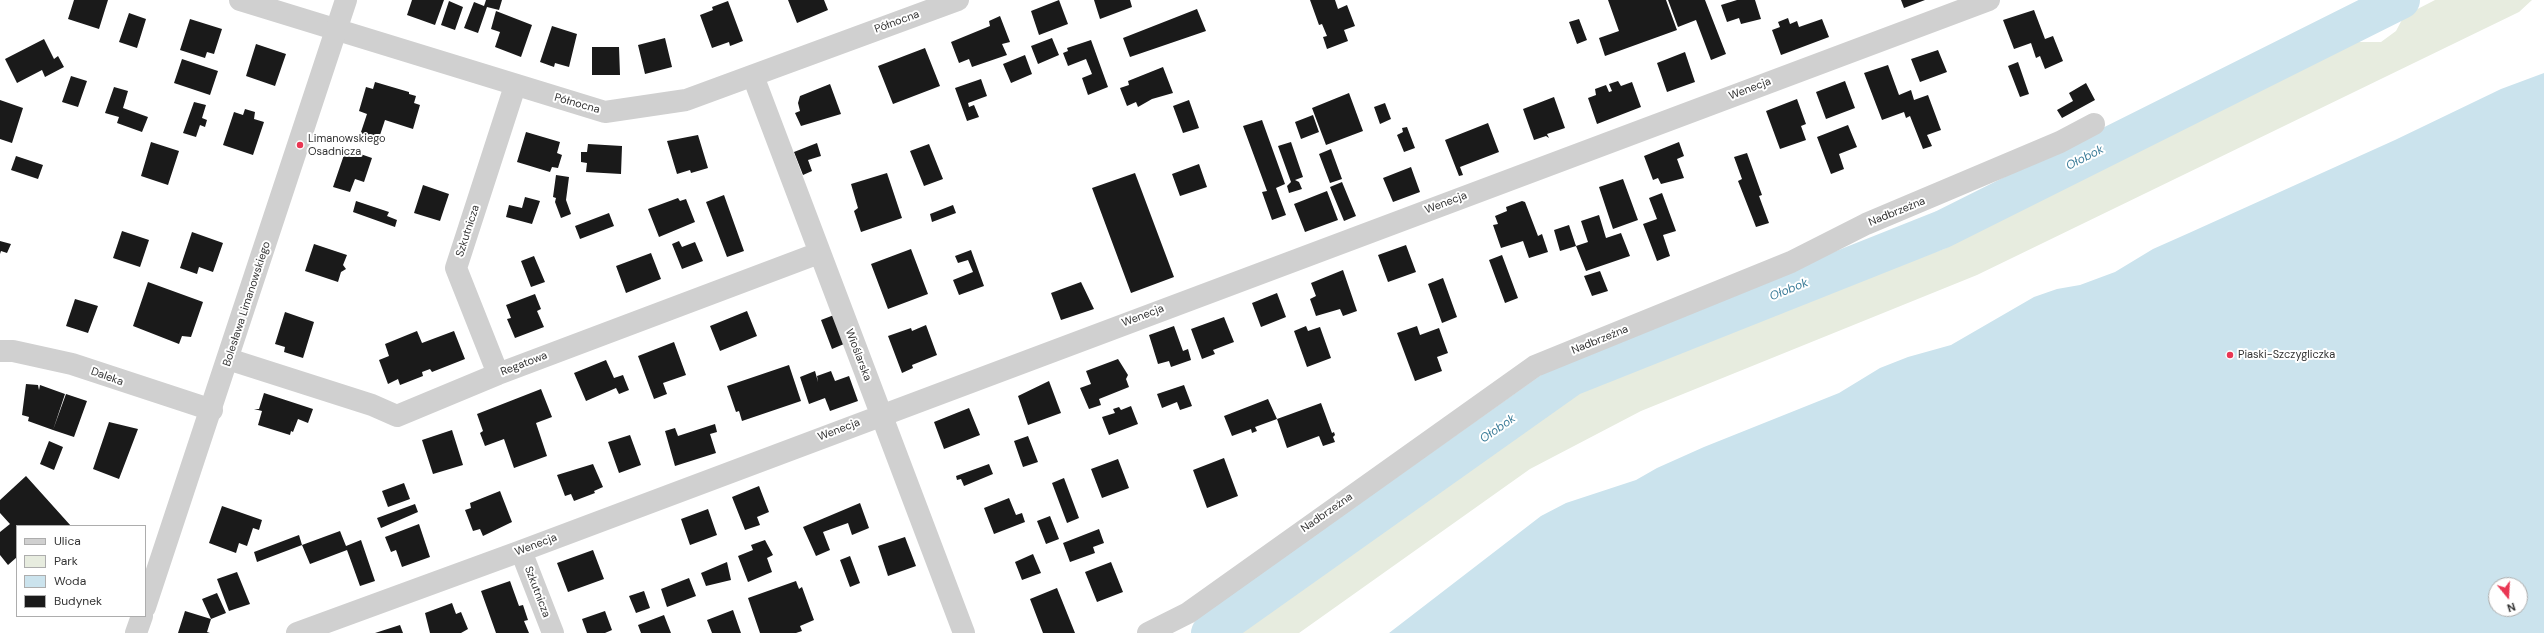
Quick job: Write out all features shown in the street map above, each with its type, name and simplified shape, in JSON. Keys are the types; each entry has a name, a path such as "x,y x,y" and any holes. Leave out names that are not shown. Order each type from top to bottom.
{"street":[{"name":"Północna","path":"240,0 338,32 605,112 686,100 958,0"},
{"name":"Bolesława Limanowskiego","path":"146,604 338,32 346,0"},
{"name":"Wenecja","path":"296,633 521,551 1989,0"},
{"name":"Wioślarska","path":"753,76 880,415 964,633"},
{"name":"Szkutnicza","path":"498,374 456,268 515,86"},
{"name":"Nadbrzeżna","path":"1148,633 1188,613 1535,366 1791,262 1866,224 2060,142 2094,124"},
{"name":"Regatowa","path":"228,360 372,405 397,416 498,374 819,253"},
{"name":"Daleka","path":"0,351 13,351 72,364 212,410"},
{"name":"Szkutnicza","path":"521,551 552,633"},
{"path":"136,633 142,617"}],"green space":[{"path":"2435,0 2532,0 2519,12 1977,275 1641,411 1530,469 1299,633 1235,633 1424,491 1576,388 1771,311 1944,249 2157,137 2353,42 2381,42 2396,31 2404,16"}],"water":[{"name":"Piaski-Szczygliczka","path":"2544,73 2544,633 1389,633 1541,516 1566,503 1636,480 1657,468 1704,447 1839,393 1880,368 1908,357 1951,345 2034,297 2057,289 2080,285 2115,272 2153,249 2395,140 2501,89"}],"building":[{"path":"74,0 108,0 99,29 68,19"},
{"path":"412,0 444,0 435,25 407,15"},
{"path":"486,0 502,0 499,10 487,7 478,33 464,28 474,2 484,6"},
{"path":"788,0 824,0 828,10 797,23"},
{"path":"1059,0 1068,24 1039,35 1031,11"},
{"path":"1094,0 1130,0 1132,7 1100,19"},
{"path":"1310,0 1335,0 1338,9 1347,5 1355,26 1344,30 1348,41 1327,49 1323,37 1327,36 1322,24 1319,25"},
{"path":"1608,0 1666,0 1677,30 1605,56 1599,38 1619,31"},
{"path":"1668,0 1705,0 1726,54 1711,60 1696,20 1678,27"},
{"path":"1737,0 1755,0 1761,19 1741,24 1739,18 1727,22 1721,5"},
{"path":"1901,0 1925,0 1904,8"},
{"path":"449,1 463,7 455,30 441,25"},
{"path":"728,1 743,41 730,46 729,42 712,48 700,15 713,10 712,7"},
{"path":"1197,9 1206,31 1130,57 1123,38"},
{"path":"2034,10 2045,39 2053,36 2063,61 2045,69 2040,56 2036,58 2031,43 2014,49 2003,20"},
{"path":"496,11 532,25 521,57 495,47 500,32 491,29"},
{"path":"129,13 146,19 137,48 119,42"},
{"path":"1000,16 1010,42 1002,44 1007,55 972,67 969,59 959,63 951,42 990,26 989,21"},
{"path":"1788,18 1790,24 1797,21 1799,27 1822,19 1829,37 1781,55 1772,30 1780,27 1778,22"},
{"path":"190,19 222,29 214,54 207,52 205,58 180,50"},
{"path":"1579,19 1587,40 1577,44 1569,22"},
{"path":"552,26 577,34 569,67 555,63 554,67 540,62"},
{"path":"665,38 672,67 645,74 638,45"},
{"path":"1052,38 1059,55 1038,64 1031,46"},
{"path":"44,39 54,59 58,56 64,67 45,77 42,70 17,83 5,59"},
{"path":"1091,40 1108,87 1088,95 1082,78 1092,74 1086,59 1068,66 1063,53 1068,51 1067,48"},
{"path":"256,44 286,54 275,86 246,76"},
{"path":"592,47 619,47 620,75 592,75"},
{"path":"925,48 940,86 893,104 878,66"},
{"path":"1938,50 1947,72 1920,82 1911,59"},
{"path":"1685,52 1695,82 1667,92 1657,63"},
{"path":"1025,55 1032,74 1011,83 1003,64"},
{"path":"182,59 218,71 210,95 174,83"},
{"path":"2018,62 2029,94 2020,97 2008,66"},
{"path":"1888,65 1899,95 1911,90 1914,100 1928,95 1941,130 1927,135 1932,146 1923,149 1910,116 1906,118 1904,112 1882,120 1864,73"},
{"path":"1163,67 1173,93 1152,99 1138,107 1136,102 1127,106 1120,88 1129,85 1128,81"},
{"path":"71,76 87,81 78,107 62,102"},
{"path":"981,79 987,96 968,103 969,107 974,105 979,117 967,121 955,88"},
{"path":"1618,81 1621,86 1632,82 1641,107 1597,124 1588,98 1596,95 1595,89 1606,85 1609,92 1612,91 1609,84"},
{"path":"1845,81 1855,108 1826,119 1816,92"},
{"path":"375,82 409,92 409,94 416,96 414,103 420,105 413,129 385,120 378,141 360,135 367,114 359,111 366,87 373,89"},
{"path":"2086,83 2095,100 2062,118 2057,110 2073,101 2069,93"},
{"path":"830,84 841,114 801,126 795,113 800,111 798,103 800,96"},
{"path":"114,87 128,91 123,108 148,117 142,132 117,123 119,117 105,113"},
{"path":"1349,93 1363,131 1326,145 1312,108"},
{"path":"1554,97 1565,128 1547,134 1549,138 1546,136 1534,140 1523,109"},
{"path":"1797,99 1806,124 1801,126 1806,140 1780,149 1766,111"},
{"path":"0,100 23,108 12,143 0,139"},
{"path":"1189,100 1199,128 1183,133 1173,106"},
{"path":"194,102 206,105 202,118 207,120 205,127 200,125 196,137 183,133"},
{"path":"1385,103 1391,119 1380,124 1374,107"},
{"path":"245,109 255,112 254,119 264,122 253,155 223,145 234,112 243,115"},
{"path":"1313,115 1319,132 1301,139 1295,122"},
{"path":"1262,120 1285,184 1276,188 1286,215 1272,220 1262,192 1267,191 1243,126"},
{"path":"1488,123 1499,152 1460,167 1463,175 1459,176 1445,140"},
{"path":"1848,125 1857,147 1839,154 1844,169 1831,174 1817,137"},
{"path":"1407,127 1415,148 1404,152 1397,135 1403,132 1402,128"},
{"path":"526,132 560,142 557,153 562,155 558,168 552,167 550,172 517,162"},
{"path":"698,135 708,168 691,173 690,170 677,174 667,141"},
{"path":"151,142 179,151 168,185 141,176"},
{"path":"1291,142 1303,177 1295,180 1299,182 1302,189 1289,193 1287,186 1291,182 1278,146"},
{"path":"1679,142 1684,156 1677,159 1684,178 1661,184 1658,178 1653,180 1644,156"},
{"path":"817,143 821,156 808,160 812,171 803,175 794,152"},
{"path":"588,144 622,146 621,174 586,172 587,163 581,162 581,152 587,152"},
{"path":"929,144 943,179 924,186 910,151"},
{"path":"346,149 372,158 364,182 355,179 350,192 333,187"},
{"path":"1331,149 1342,179 1330,183 1319,154"},
{"path":"1747,153 1762,195 1759,196 1769,223 1756,227 1738,181 1742,179 1734,157"},
{"path":"16,156 43,165 38,179 11,170"},
{"path":"1199,164 1207,187 1180,196 1172,174"},
{"path":"1411,167 1420,192 1393,202 1383,178"},
{"path":"887,173 902,218 861,232 854,211 858,208 851,184"},
{"path":"1135,173 1174,277 1131,293 1092,188"},
{"path":"556,175 569,177 566,200 571,214 561,218 555,202 556,198 553,197"},
{"path":"1623,179 1638,220 1613,229 1599,187"},
{"path":"1342,182 1356,216 1344,221 1330,187"},
{"path":"423,185 449,194 440,221 414,213"},
{"path":"1327,191 1338,220 1305,232 1294,204"},
{"path":"1662,193 1676,231 1663,235 1670,256 1657,261 1643,224 1657,219 1649,198"},
{"path":"724,195 744,251 727,257 706,202"},
{"path":"525,197 540,201 532,224 506,217 509,205 522,208"},
{"path":"678,198 680,201 686,199 695,222 659,237 648,209"},
{"path":"356,201 389,212 387,216 397,220 395,227 353,212"},
{"path":"1522,201 1525,202 1538,236 1542,234 1548,252 1529,258 1523,241 1501,248 1493,225 1498,224 1495,216 1507,211 1506,207"},
{"path":"953,205 956,213 932,222 930,214"},
{"path":"609,213 614,226 580,239 575,226"},
{"path":"1599,215 1606,238 1621,233 1630,256 1586,271 1576,246 1588,242 1581,221"},
{"path":"1569,225 1576,246 1560,251 1554,230"},
{"path":"122,231 149,240 140,267 113,258"},
{"path":"192,232 223,243 213,272 199,267 197,274 180,268"},
{"path":"0,241 11,244 7,253 1,251 0,254"},
{"path":"679,241 682,247 695,242 703,261 682,269 672,244"},
{"path":"314,244 347,255 343,265 346,269 341,272 338,282 305,271"},
{"path":"1406,245 1416,272 1388,282 1378,255"},
{"path":"911,249 928,294 888,309 871,264"},
{"path":"971,250 984,286 959,295 953,280 973,272 968,260 958,263 955,256"},
{"path":"651,253 661,279 626,293 616,266"},
{"path":"1502,255 1518,298 1505,303 1489,260"},
{"path":"534,256 545,282 531,287 521,261"},
{"path":"1343,270 1357,311 1343,316 1340,309 1316,316 1310,299 1316,296 1311,283"},
{"path":"1600,271 1608,291 1592,296 1584,276"},
{"path":"1443,278 1457,317 1442,323 1428,284"},
{"path":"148,282 203,302 191,337 182,336 179,344 133,326"},
{"path":"1081,282 1094,309 1061,320 1051,293"},
{"path":"1277,293 1286,317 1261,327 1252,303"},
{"path":"535,294 541,309 537,311 544,327 515,338 507,319 511,318 506,305"},
{"path":"75,299 98,306 88,333 66,326"},
{"path":"747,311 757,336 720,351 710,326"},
{"path":"285,312 314,322 303,358 284,352 285,347 275,344"},
{"path":"834,315 844,344 832,349 821,320"},
{"path":"1224,317 1234,342 1213,350 1215,354 1202,359 1191,329"},
{"path":"926,325 937,355 912,365 913,368 902,373 888,336 911,328 912,331"},
{"path":"1174,326 1183,351 1188,349 1191,360 1171,367 1169,361 1158,364 1149,335"},
{"path":"1306,326 1308,331 1320,327 1331,358 1307,367 1294,331"},
{"path":"1417,326 1420,335 1439,328 1448,353 1437,357 1442,371 1415,381 1397,333"},
{"path":"417,331 422,343 454,331 465,359 432,372 430,369 422,372 423,376 400,385 398,379 388,384 379,360 389,356 385,344"},
{"path":"674,342 686,375 663,383 667,394 654,399 638,356"},
{"path":"1118,359 1128,375 1126,379 1129,387 1099,399 1101,405 1089,409 1080,388 1091,384 1086,371"},
{"path":"606,360 614,378 623,375 629,390 619,394 616,388 586,401 574,373"},
{"path":"789,365 801,401 742,421 739,411 736,412 727,386"},
{"path":"815,371 818,382 817,376 831,371 835,381 849,376 858,401 830,411 825,398 809,404 800,377"},
{"path":"1049,381 1061,413 1028,425 1018,396"},
{"path":"26,384 38,385 39,390 40,385 65,394 53,430 28,421 29,417 22,415"},
{"path":"1184,385 1192,406 1180,410 1177,402 1162,408 1157,394"},
{"path":"541,389 552,417 536,423 547,456 514,468 504,439 485,446 480,433 483,431 477,414"},
{"path":"264,393 313,409 308,423 298,419 293,432 291,431 290,435 258,425 262,411 254,409 259,409"},
{"path":"66,394 87,401 74,437 53,430"},
{"path":"1268,399 1277,419 1255,427 1257,431 1252,433 1251,429 1232,436 1224,416"},
{"path":"1321,403 1332,433 1334,432 1335,435 1333,437 1335,442 1323,446 1319,436 1287,448 1277,419"},
{"path":"1131,406 1138,424 1109,435 1102,417 1115,413 1113,409 1119,407 1121,410"},
{"path":"969,408 980,435 944,449 934,422"},
{"path":"109,422 138,429 119,479 93,469"},
{"path":"715,424 717,432 710,434 716,453 675,466 665,431 675,428 678,436"},
{"path":"452,430 463,465 433,474 422,440"},
{"path":"630,435 641,465 619,473 608,442"},
{"path":"1028,436 1038,462 1023,467 1014,441"},
{"path":"49,441 63,447 54,470 40,464"},
{"path":"1224,458 1238,496 1207,508 1193,470"},
{"path":"1118,459 1129,488 1102,498 1091,469"},
{"path":"593,464 603,487 594,491 595,493 574,501 571,494 565,496 557,475"},
{"path":"989,464 993,474 964,486 961,479 957,480 956,476"},
{"path":"26,476 70,525 16,525 16,558 8,565 0,555 0,532 10,524 0,513 0,500"},
{"path":"1064,478 1079,518 1067,523 1052,483"},
{"path":"404,483 410,499 388,507 382,491"},
{"path":"759,486 769,512 757,517 760,525 745,530 732,497"},
{"path":"500,491 512,522 483,536 480,529 473,531 465,510 471,508 470,503"},
{"path":"1009,498 1016,515 1022,513 1025,522 994,534 984,508"},
{"path":"860,503 869,528 852,535 848,523 823,532 830,550 816,556 803,527"},
{"path":"415,504 418,512 381,528 377,518"},
{"path":"222,506 262,520 259,530 253,528 247,546 239,543 236,553 209,543"},
{"path":"708,509 717,535 690,545 681,519"},
{"path":"1050,516 1059,539 1046,544 1037,521"},
{"path":"419,524 430,557 402,567 396,550 391,552 385,537"},
{"path":"1099,529 1104,543 1093,547 1095,553 1070,562 1063,543"},
{"path":"340,531 346,546 361,540 375,581 360,586 347,550 310,564 302,545"},
{"path":"299,535 302,545 257,562 254,552"},
{"path":"905,537 916,566 888,576 878,546"},
{"path":"765,540 773,555 767,558 772,572 748,582 738,556 753,550 751,545"},
{"path":"593,550 604,579 568,592 557,563"},
{"path":"1033,554 1041,573 1022,580 1015,562"},
{"path":"850,556 860,583 850,587 840,560"},
{"path":"727,562 731,580 706,586 701,573"},
{"path":"1111,562 1123,592 1097,602 1085,572"},
{"path":"237,572 250,604 229,611 217,579"},
{"path":"689,578 696,596 667,607 661,589"},
{"path":"510,581 519,606 523,605 528,620 524,621 529,633 496,633 481,591"},
{"path":"796,581 799,589 802,587 814,620 800,626 802,631 796,633 760,633 748,598"},
{"path":"1057,588 1075,633 1043,633 1030,599"},
{"path":"644,591 650,608 636,613 629,596"},
{"path":"217,593 226,613 211,619 202,599"},
{"path":"452,603 456,614 461,612 468,629 461,633 430,633 425,613"},
{"path":"733,610 741,633 712,633 707,620"},
{"path":"185,611 211,619 207,632 210,633 178,633"},
{"path":"605,611 612,630 605,633 587,633 582,619"},
{"path":"664,615 671,633 641,633 638,625"},
{"path":"400,625 403,633 375,633"}],"waterway":[{"name":"Ołobok","path":"2388,0 2388,7"},
{"name":"Ołobok","path":"1210,633 1571,377 1943,229 2401,0"}],"place":[{"name":"Limanowskiego Osadnicza","path":"300,145"},
{"name":"Piaski-Szczygliczka","path":"2230,355"}]}
